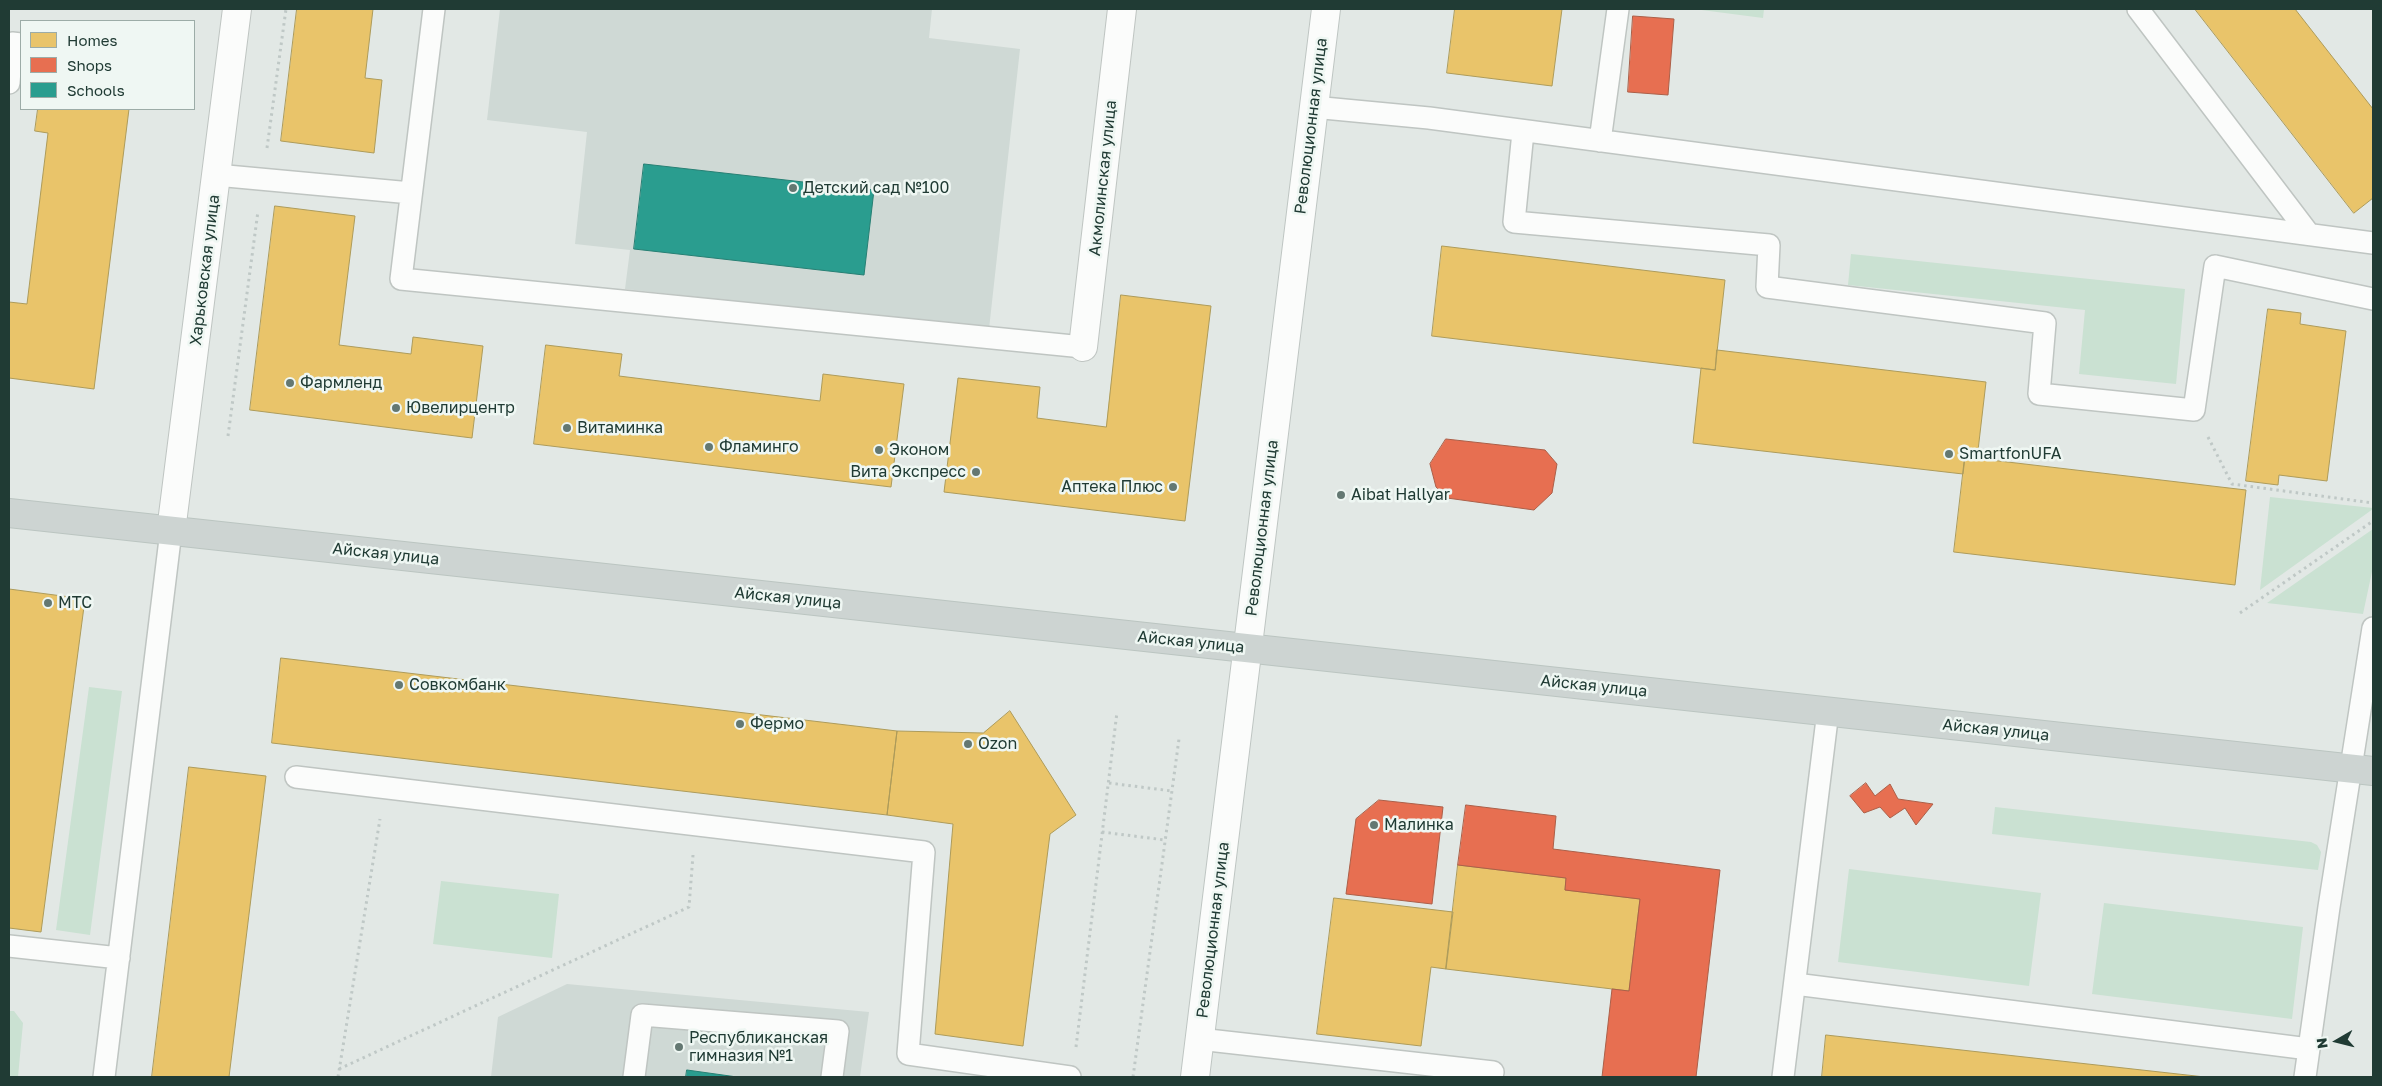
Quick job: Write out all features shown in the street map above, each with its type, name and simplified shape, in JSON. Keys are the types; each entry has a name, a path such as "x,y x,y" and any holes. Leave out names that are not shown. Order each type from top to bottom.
{"main road":[{"name":"Харьковская улица","path":"171,531 238,9"},
{"name":"Акмолинская улица","path":"1083,347 1122,9"},
{"name":"Революционная улица","path":"1195,1077 1326,9"},
{"name":"Айская улица","path":"9,513 2362,770"}],"lane":[{"path":"434,9 401,279 1083,347"},
{"path":"1600,141 1618,9"},
{"path":"2138,9 2309,234"},
{"path":"9,83 12,43 20,44"},
{"path":"1313,107 1429,118 1522,132 2373,243"},
{"path":"1522,132 1514,222 1769,245 1767,287 2046,323 2039,394 2194,410 2215,266 2373,299"},
{"path":"216,175 411,194"},
{"path":"104,1077 171,531"},
{"path":"2305,1077 2362,770 2373,628"},
{"path":"1783,1077 1828,711"},
{"path":"296,777 924,852 908,1054 1070,1077"},
{"path":"9,946 119,958"},
{"path":"1795,984 2309,1049"},
{"path":"634,1077 642,1015 838,1031 832,1077"},
{"path":"1199,1039 1493,1072 1492,1077"}],"path":[{"path":"228,436 286,9"},
{"path":"2194,410 2232,484 2373,503"},
{"path":"2240,613 2373,520"},
{"path":"1076,1048 1117,712"},
{"path":"1133,1077 1178,739"},
{"path":"1108,783 1172,790"},
{"path":"338,1077 385,787"},
{"path":"339,1069 689,907 696,825"},
{"path":"1102,832 1165,840"}],"shaded area":[{"name":"Детский сад №100","path":"500,9 932,9 929,38 1020,49 989,329 625,289 630,250 575,244 587,132 487,120"},
{"name":"Республиканская гимназия №1","path":"567,984 869,1012 860,1077 491,1077 498,1017"}],"green space":[{"path":"1694,9 1764,9 1763,18"},
{"path":"1851,254 2185,289 2176,384 2079,374 2085,310 1848,285"},
{"path":"2270,497 2373,508 2373,509 2260,590"},
{"path":"2373,529 2373,567 2363,614 2267,603"},
{"path":"89,687 122,691 90,935 56,930"},
{"path":"1995,807 2311,842 2317,845 2321,852 2318,870 1992,834"},
{"path":"1849,869 2041,893 2029,986 1838,962"},
{"path":"441,881 559,894 552,958 433,944"},
{"path":"2104,903 2303,927 2292,1019 2092,994"},
{"path":"9,1011 14,1011 23,1023 18,1077 9,1077"}],"building: Homes":[{"path":"297,9 373,9 365,78 382,80 374,153 281,141"},
{"path":"1455,9 1562,9 1552,86 1447,73"},
{"path":"2195,9 2295,9 2373,109 2373,198 2354,213"},
{"path":"38,110 129,110 94,389 9,378 9,302 27,304 48,133 35,131"},
{"path":"275,206 355,216 339,345 411,354 413,337 483,346 472,438 250,410"},
{"path":"1442,246 1725,280 1715,370 1432,336"},
{"path":"1121,295 1211,306 1185,521 944,492 958,378 1040,387 1037,418 1106,427"},
{"path":"2268,309 2301,313 2300,324 2346,331 2327,481 2279,475 2278,485 2246,481"},
{"path":"546,345 622,354 619,376 820,401 823,374 904,384 891,487 534,444"},
{"path":"1717,350 1986,382 1977,459 1965,457 1963,474 1693,443 1701,368 1715,370"},
{"path":"1965,457 2246,490 2235,585 1954,552"},
{"path":"9,589 85,599 41,932 9,928"},
{"path":"281,658 897,731 887,815 272,743"},
{"path":"1010,711 1076,815 1050,834 1023,1046 935,1034 953,824 887,815 897,731 983,733"},
{"path":"189,767 266,776 229,1077 152,1077"},
{"path":"1458,865 1566,878 1565,890 1640,899 1629,991 1446,969"},
{"path":"1334,898 1453,912 1446,969 1431,967 1421,1046 1317,1034"},
{"path":"1826,1035 2205,1077 1822,1077"}],"building: Shops":[{"path":"1633,16 1674,19 1668,95 1628,92"},
{"path":"1446,439 1545,450 1557,464 1552,493 1534,510 1447,498 1436,487 1430,464"},
{"path":"1866,783 1875,796 1890,784 1898,799 1933,804 1916,825 1905,808 1890,818 1880,807 1864,813 1850,796"},
{"path":"1379,800 1443,807 1432,904 1346,894 1356,819"},
{"path":"1466,805 1556,816 1553,849 1720,870 1696,1077 1602,1077 1612,989 1629,991 1640,899 1565,890 1566,878 1458,865"}],"building: Schools":[{"path":"644,164 874,190 864,275 634,249"},
{"path":"687,1070 737,1077 686,1077"}],"place":[{"name":"Детский сад №100","path":"793,188"},
{"name":"Фармленд","path":"290,383"},
{"name":"Ювелирцентр","path":"396,408"},
{"name":"Витаминка","path":"567,428"},
{"name":"Фламинго","path":"709,447"},
{"name":"Эконом","path":"879,450"},
{"name":"SmartfonUFA","path":"1949,454"},
{"name":"Вита Экспресс","path":"976,472"},
{"name":"Аптека Плюс","path":"1173,487"},
{"name":"Aibat Hallyar","path":"1341,495"},
{"name":"МТС","path":"48,603"},
{"name":"Совкомбанк","path":"399,685"},
{"name":"Фермо","path":"740,724"},
{"name":"Ozon","path":"968,744"},
{"name":"Малинка","path":"1374,825"},
{"name":"Республиканская гимназия №1","path":"679,1047"}]}
